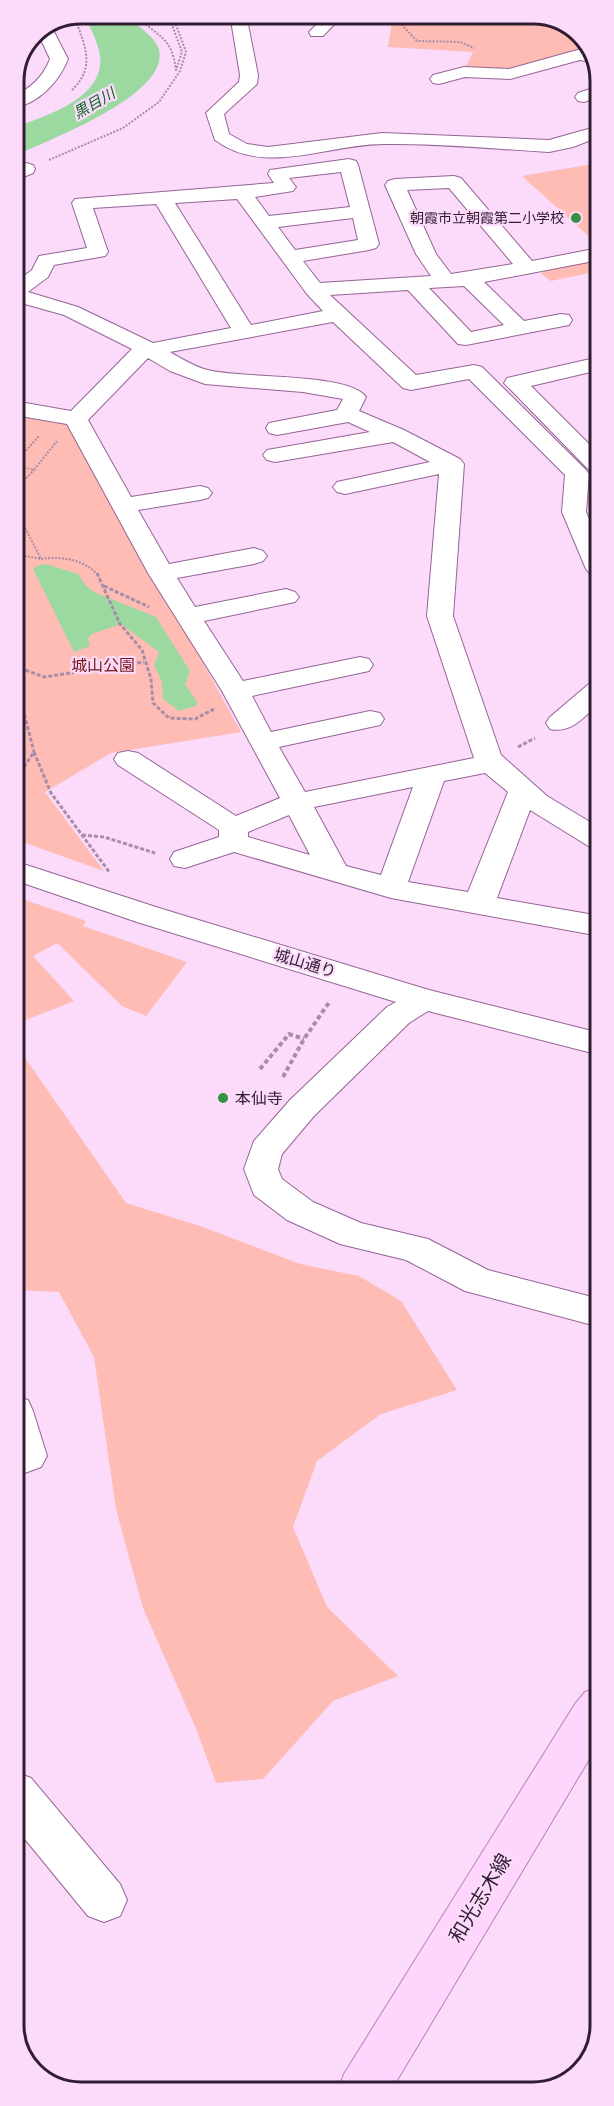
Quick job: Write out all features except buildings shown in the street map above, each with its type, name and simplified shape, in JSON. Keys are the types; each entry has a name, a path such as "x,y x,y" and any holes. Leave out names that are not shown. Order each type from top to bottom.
{"main road":[{"name":"和光志木線","path":"368,2082 590,1718"}],"street":[{"path":"240,24 249,75 248,84 215,113 221,136 236,148 259,153 277,152 382,138 549,146 590,134"},
{"path":"317,32 325,24"},
{"path":"24,98 47,82 56,69 59,59 48,35"},
{"path":"36,55 59,59"},
{"path":"439,79 464,72 510,74 584,55"},
{"path":"24,286 42,273 46,260 98,252 82,202 242,193 286,187 277,174 349,165 369,244 289,257"},
{"path":"445,281 426,254 395,185 454,182 528,269"},
{"path":"242,193 314,290 411,383 474,372 577,474 574,512 590,547"},
{"path":"162,198 245,333"},
{"path":"264,223 361,211"},
{"path":"314,290 469,279 590,256"},
{"path":"469,279 519,328"},
{"path":"413,283 466,339 561,320"},
{"path":"24,297 70,311 127,337 178,366 205,377 303,385 351,394 355,397 348,411 350,415"},
{"path":"70,426 137,355 148,350 338,315"},
{"path":"590,366 515,383 590,458"},
{"path":"24,411 70,426 124,505 161,573 236,691 334,872"},
{"path":"277,428 350,415 396,435 452,464"},
{"path":"275,455 396,435"},
{"path":"345,487 452,464"},
{"path":"452,464 440,616 491,763 537,802 590,835"},
{"path":"124,505 200,492"},
{"path":"161,573 254,556"},
{"path":"188,616 286,597"},
{"path":"236,691 360,665"},
{"path":"560,723 590,698"},
{"path":"262,742 370,719"},
{"path":"128,759 234,835 334,872 391,888 590,924"},
{"path":"185,859 297,802 491,763"},
{"path":"391,888 432,775"},
{"path":"479,904 523,790"},
{"name":"城山通り","path":"24,873 148,915 423,999 590,1041"},
{"path":"423,999 398,1014 302,1108 266,1150 261,1169 266,1186 300,1211 353,1235 415,1249 478,1281 590,1310"},
{"path":"24,1804 104,1900"}],"path":[{"path":"149,24 165,37 175,52 176,70 182,52 173,24"},
{"path":"24,170 115,132 159,102 176,79 186,52 174,24"},
{"path":"401,24 417,41 460,42 477,49"},
{"path":"24,480 70,426"},
{"path":"24,453 44,430"},
{"path":"24,468 34,470"},
{"path":"24,526 41,560"},
{"path":"24,556 41,560 62,556 93,568 120,624 142,650 151,679 153,703 169,718 195,719 215,709"},
{"path":"103,586 155,610"},
{"path":"24,670 44,677 144,662"},
{"path":"24,713 34,752 51,793 114,879"},
{"path":"491,763 560,723"},
{"path":"24,766 34,752"},
{"path":"82,835 104,837 138,849 185,859"},
{"path":"283,1077 304,1039 334,995"},
{"path":"260,1069 289,1034 304,1039"}],"green space":[{"path":"392,24 537,24 555,28 571,38 584,56 509,71 464,70 473,52 388,47"},
{"path":"590,165 590,237 522,176"},
{"path":"590,260 590,273 551,281 541,274 546,269"},
{"name":"城山公園","path":"24,415 71,423 241,732 111,753 45,792 104,871 24,843"},
{"path":"24,899 86,921 83,926 187,962 146,1016 122,1006 57,943 33,956 74,1001 26,1020 24,1018"},
{"path":"24,1056 126,1203 200,1226 300,1264 359,1276 401,1301 457,1390 381,1414 317,1461 293,1527 327,1607 398,1676 333,1701 263,1779 216,1783 197,1731 143,1608 116,1509 94,1357 59,1292 24,1290"}],"water":[{"name":"黒目川","path":"88,24 136,24 157,45 159,50 157,67 145,83 103,114 24,152 24,124 78,99 96,79 100,66 100,53"},
{"path":"46,564 78,574 86,586 96,593 156,617 190,671 185,684 197,702 196,706 179,711 163,699 162,682 154,665 159,652 121,624 92,634 88,639 90,646 74,652 33,569"}],"place":[{"name":"朝霞市立朝霞第二小学校","path":"576,218"},
{"name":"本仙寺","path":"223,1098"}]}
